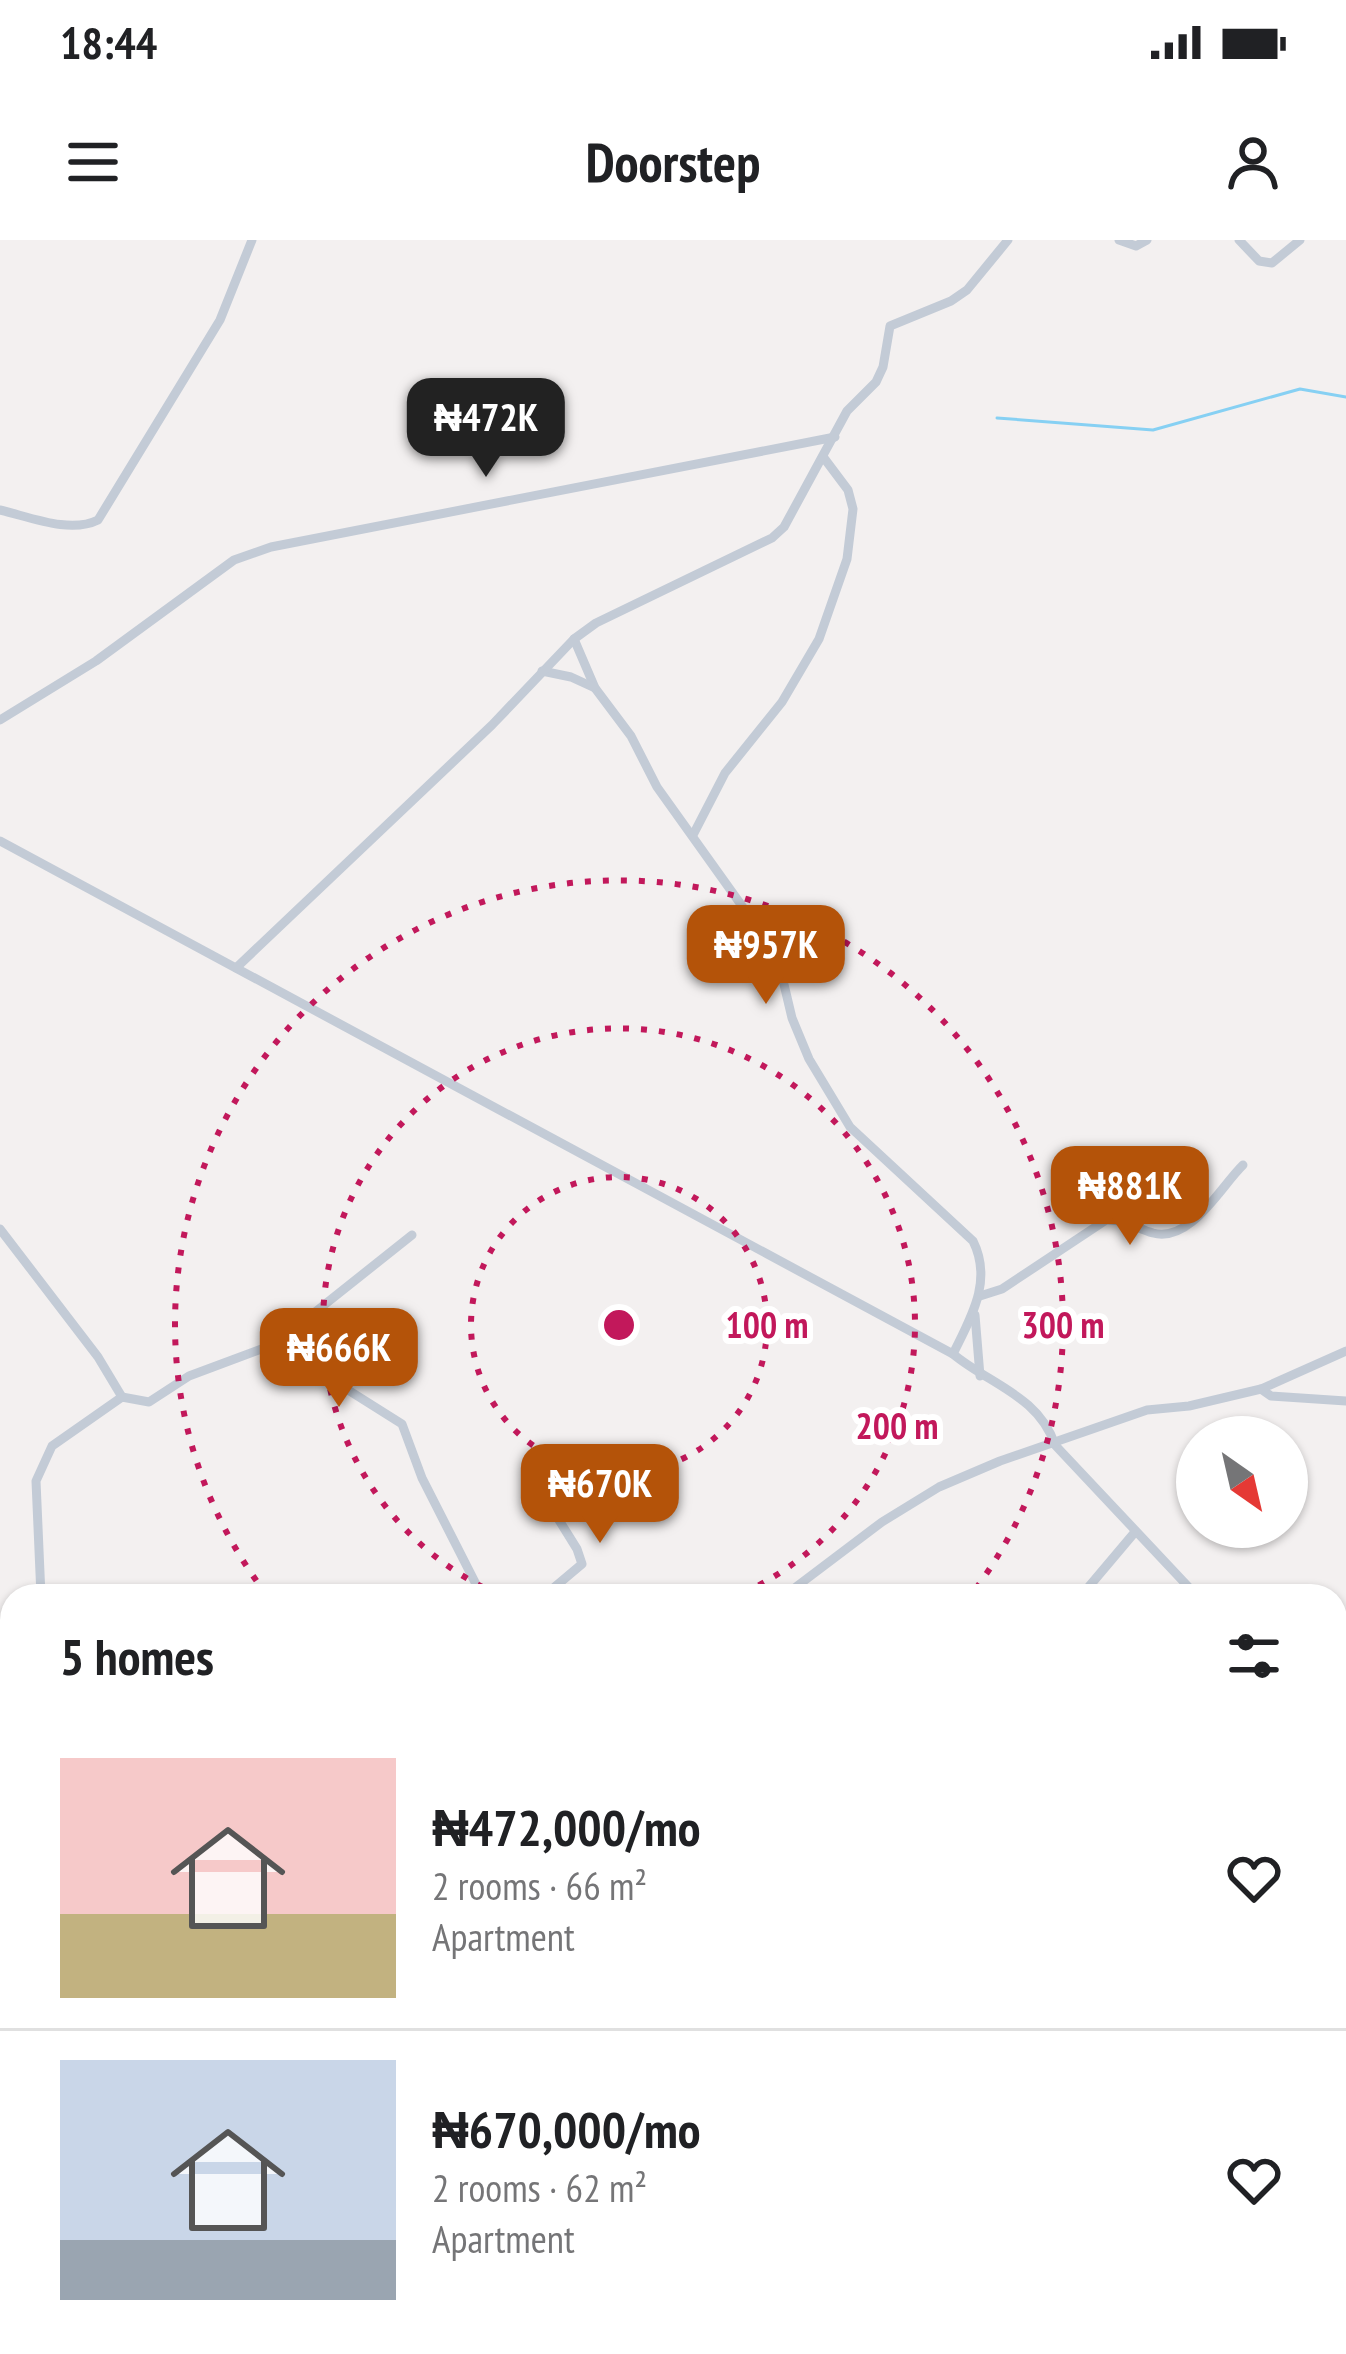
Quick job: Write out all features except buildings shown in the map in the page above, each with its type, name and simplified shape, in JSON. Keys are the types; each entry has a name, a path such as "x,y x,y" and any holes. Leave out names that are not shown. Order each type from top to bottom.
{"street":[{"path":"0,510 67,525 85,526 98,520 220,320 252,240"},
{"path":"236,968 476,740 574,639 596,623 772,538 792,517 847,411 876,382 884,367 890,326 968,290 1008,240"},
{"path":"1119,240 1136,246 1147,240"},
{"path":"1239,240 1259,261 1272,263 1300,240"},
{"path":"0,720 96,661 234,560 271,547 835,437"},
{"path":"693,835 725,773 782,702 819,639 847,559 853,509 848,490 824,458"},
{"path":"574,639 595,688 631,736 657,787 776,955 792,1018 837,1110 973,1241 981,1257 980,1296 953,1354"},
{"path":"542,671 595,688"},
{"path":"0,841 953,1354 980,1377 1017,1393 1050,1430 1055,1444 1185,1584"},
{"path":"980,1296 1002,1289 1106,1220 1121,1220 1156,1234 1186,1226 1243,1165"},
{"path":"0,1229 98,1357 122,1397"},
{"path":"40,1584 36,1481 52,1447 122,1397 149,1402 189,1376 275,1344 412,1235"},
{"path":"974,1310 980,1377"},
{"path":"275,1344 402,1424 422,1478 476,1584"},
{"path":"800,1584 882,1522 939,1487 1147,1410 1189,1406 1261,1389 1346,1351"},
{"path":"1261,1389 1271,1396 1346,1401"},
{"path":"534,1480 582,1564 558,1584"},
{"path":"1091,1584 1135,1532"}],"waterway":[{"path":"997,418 1153,430 1300,389 1346,397"}]}
